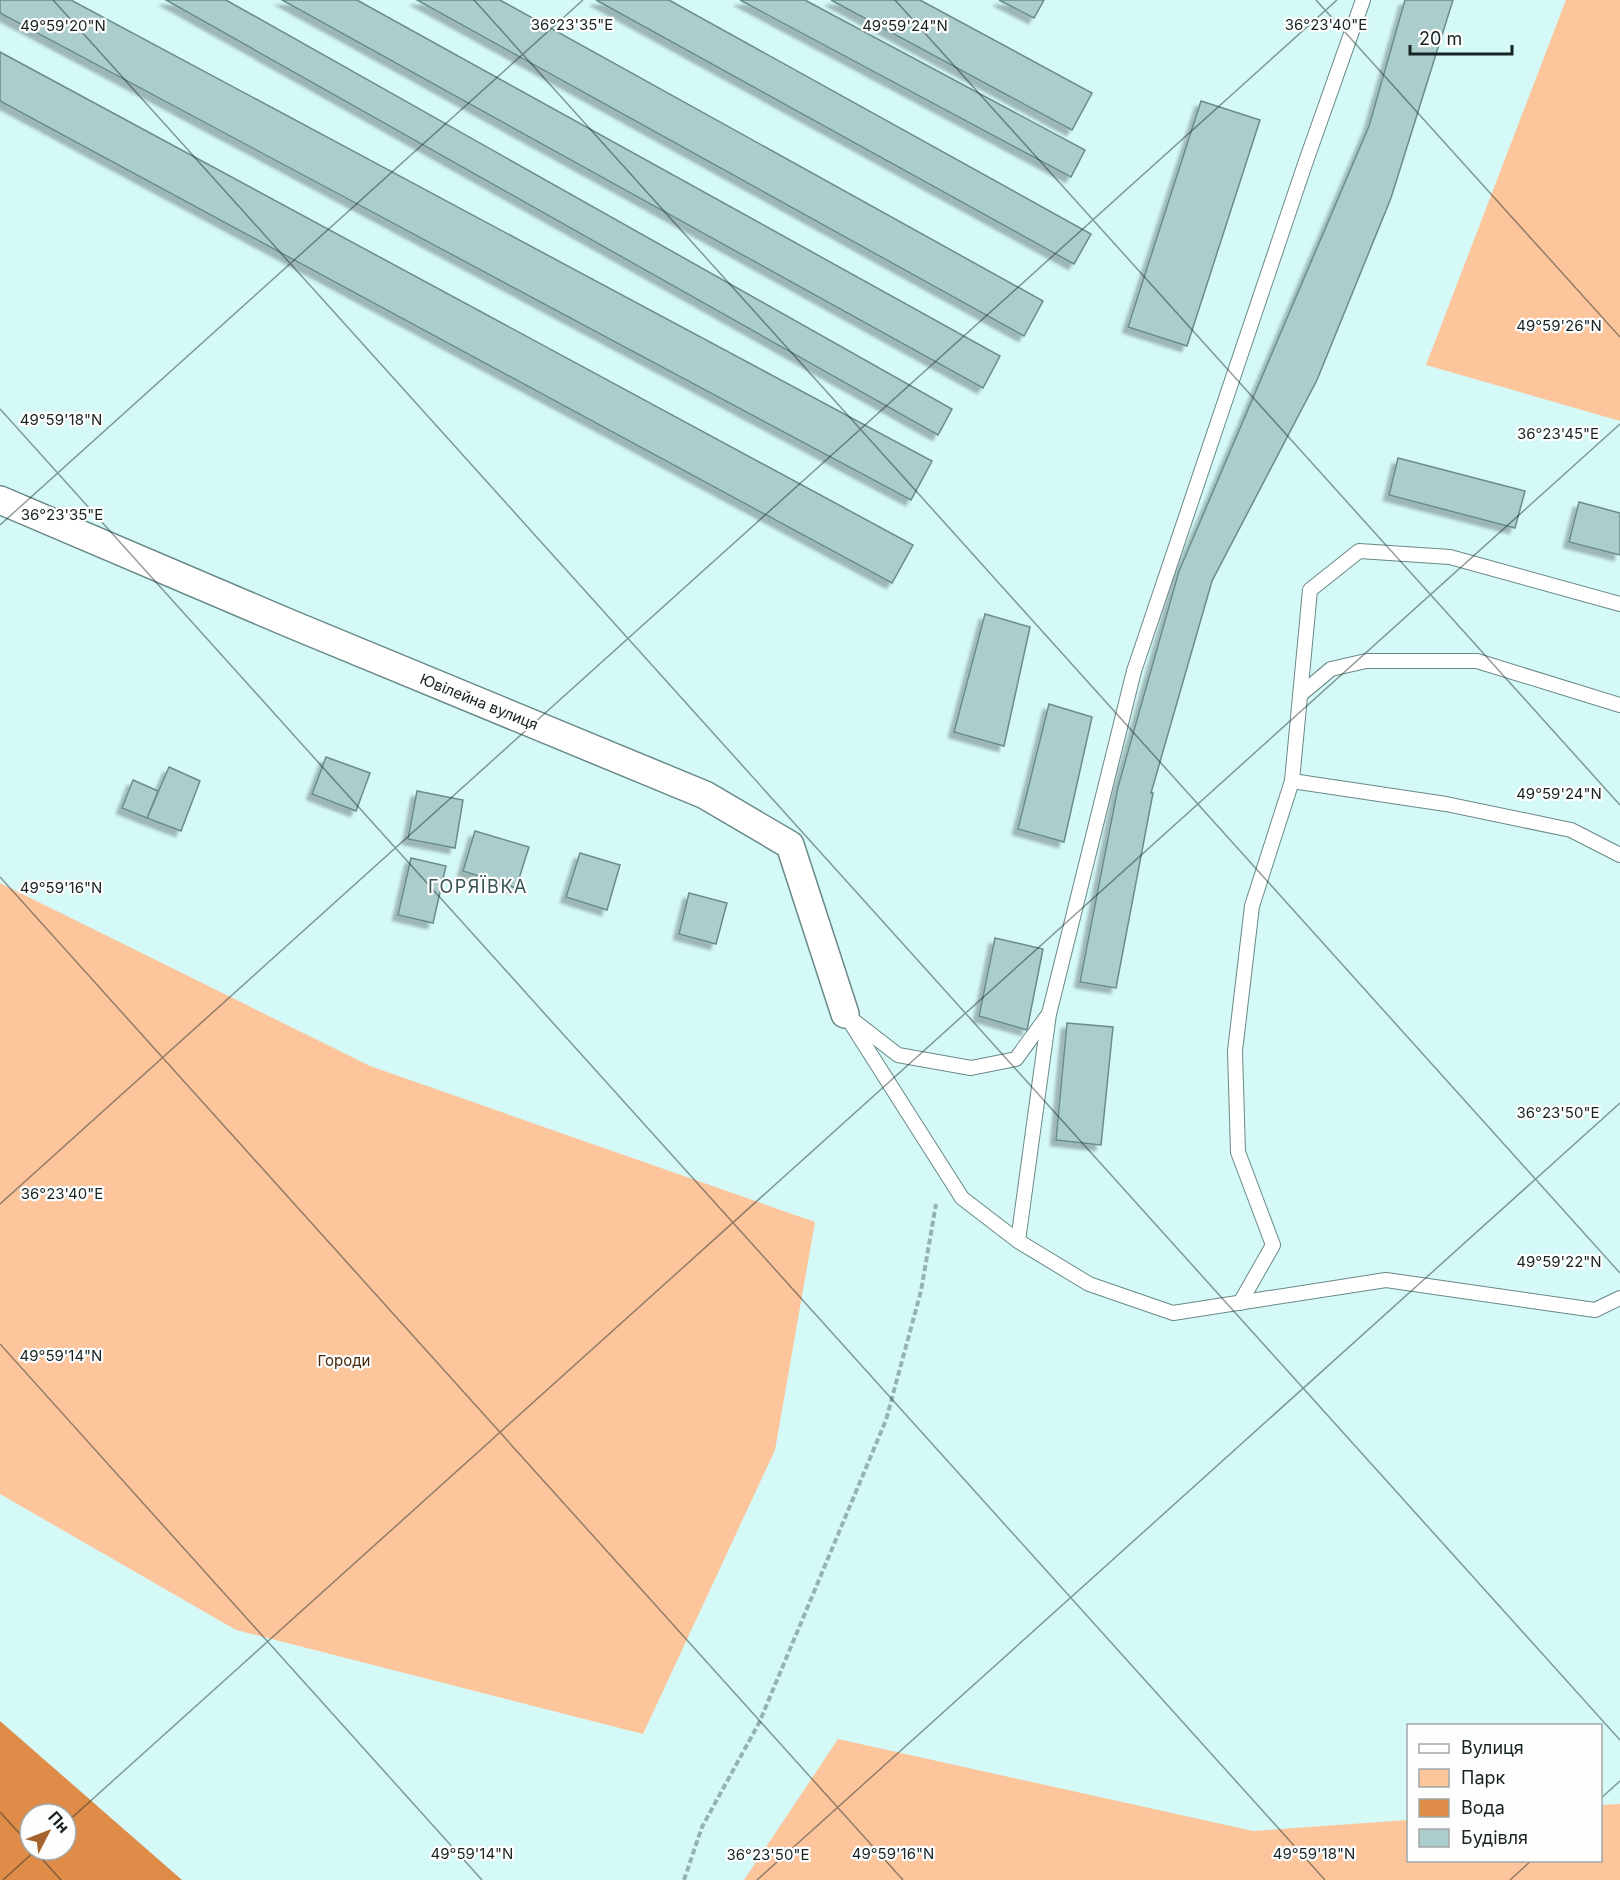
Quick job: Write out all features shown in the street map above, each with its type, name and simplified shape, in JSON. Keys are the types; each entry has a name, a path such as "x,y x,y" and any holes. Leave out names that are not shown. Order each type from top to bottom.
{"street":[{"name":"Ювілейна вулиця","path":"0,500 291,624 705,795 790,845 845,1014"}],"lane":[{"path":"1018,1241 1049,1014 1134,671 1305,164 1363,0"},
{"path":"1240,1303 1273,1245 1238,1152 1235,1051 1252,906 1292,781 1310,590 1359,551 1450,557 1620,604"},
{"path":"1300,695 1331,669 1366,661 1477,661 1620,705"},
{"path":"1292,781 1446,804 1571,830 1620,855"},
{"path":"845,1014 898,1055 971,1068 1016,1059 1049,1014"},
{"path":"845,1014 962,1198 1018,1241 1089,1284 1173,1313 1386,1280 1594,1310 1620,1298"}],"path":[{"path":"684,1880 702,1827 759,1724 886,1420 921,1291 942,1168"}],"green space":[{"path":"1566,0 1620,0 1620,421 1426,365"},
{"name":"Городи","path":"0,883 370,1066 815,1222 775,1450 643,1734 236,1630 0,1494"},
{"path":"838,1739 1253,1831 1407,1820 1407,1862 1602,1862 1602,1805 1620,1804 1620,1880 744,1880"}],"water":[{"path":"0,1721 182,1880 0,1880"}],"building":[{"path":"0,0 71,0 932,461 911,500 0,13"},
{"path":"166,0 226,0 952,409 938,435"},
{"path":"282,0 357,0 1000,356 983,388"},
{"path":"417,0 500,0 1043,301 1024,336"},
{"path":"596,0 669,0 1091,234 1074,264"},
{"path":"740,0 805,0 1085,150 1071,177"},
{"path":"831,0 920,0 1092,93 1072,130"},
{"path":"999,0 1044,0 1034,18"},
{"path":"1405,0 1453,0 1391,198 1317,380 1212,581 1151,793 1153,793 1116,988 1080,982 1118,787 1179,571 1369,126"},
{"path":"0,52 913,545 892,583 0,101"},
{"path":"1201,101 1260,120 1187,346 1128,327"},
{"path":"1398,458 1525,491 1515,528 1389,495"},
{"path":"1579,502 1620,513 1620,555 1569,542"},
{"path":"985,614 1030,627 1004,746 954,732"},
{"path":"1049,704 1092,717 1064,842 1018,829"},
{"path":"326,757 370,773 356,811 312,794"},
{"path":"169,767 200,781 181,831 147,818"},
{"path":"133,780 158,791 147,818 122,808"},
{"path":"417,791 463,800 455,848 408,839"},
{"path":"475,831 529,847 516,888 463,871"},
{"path":"580,853 620,865 607,910 566,897"},
{"path":"411,858 446,866 433,923 398,915"},
{"path":"689,893 727,903 716,944 679,934"},
{"path":"995,938 1043,949 1027,1030 979,1016"},
{"path":"1067,1023 1113,1027 1101,1145 1056,1140"}],"district":[{"name":"ГОРЯЇВКА","path":"478,887"}]}
